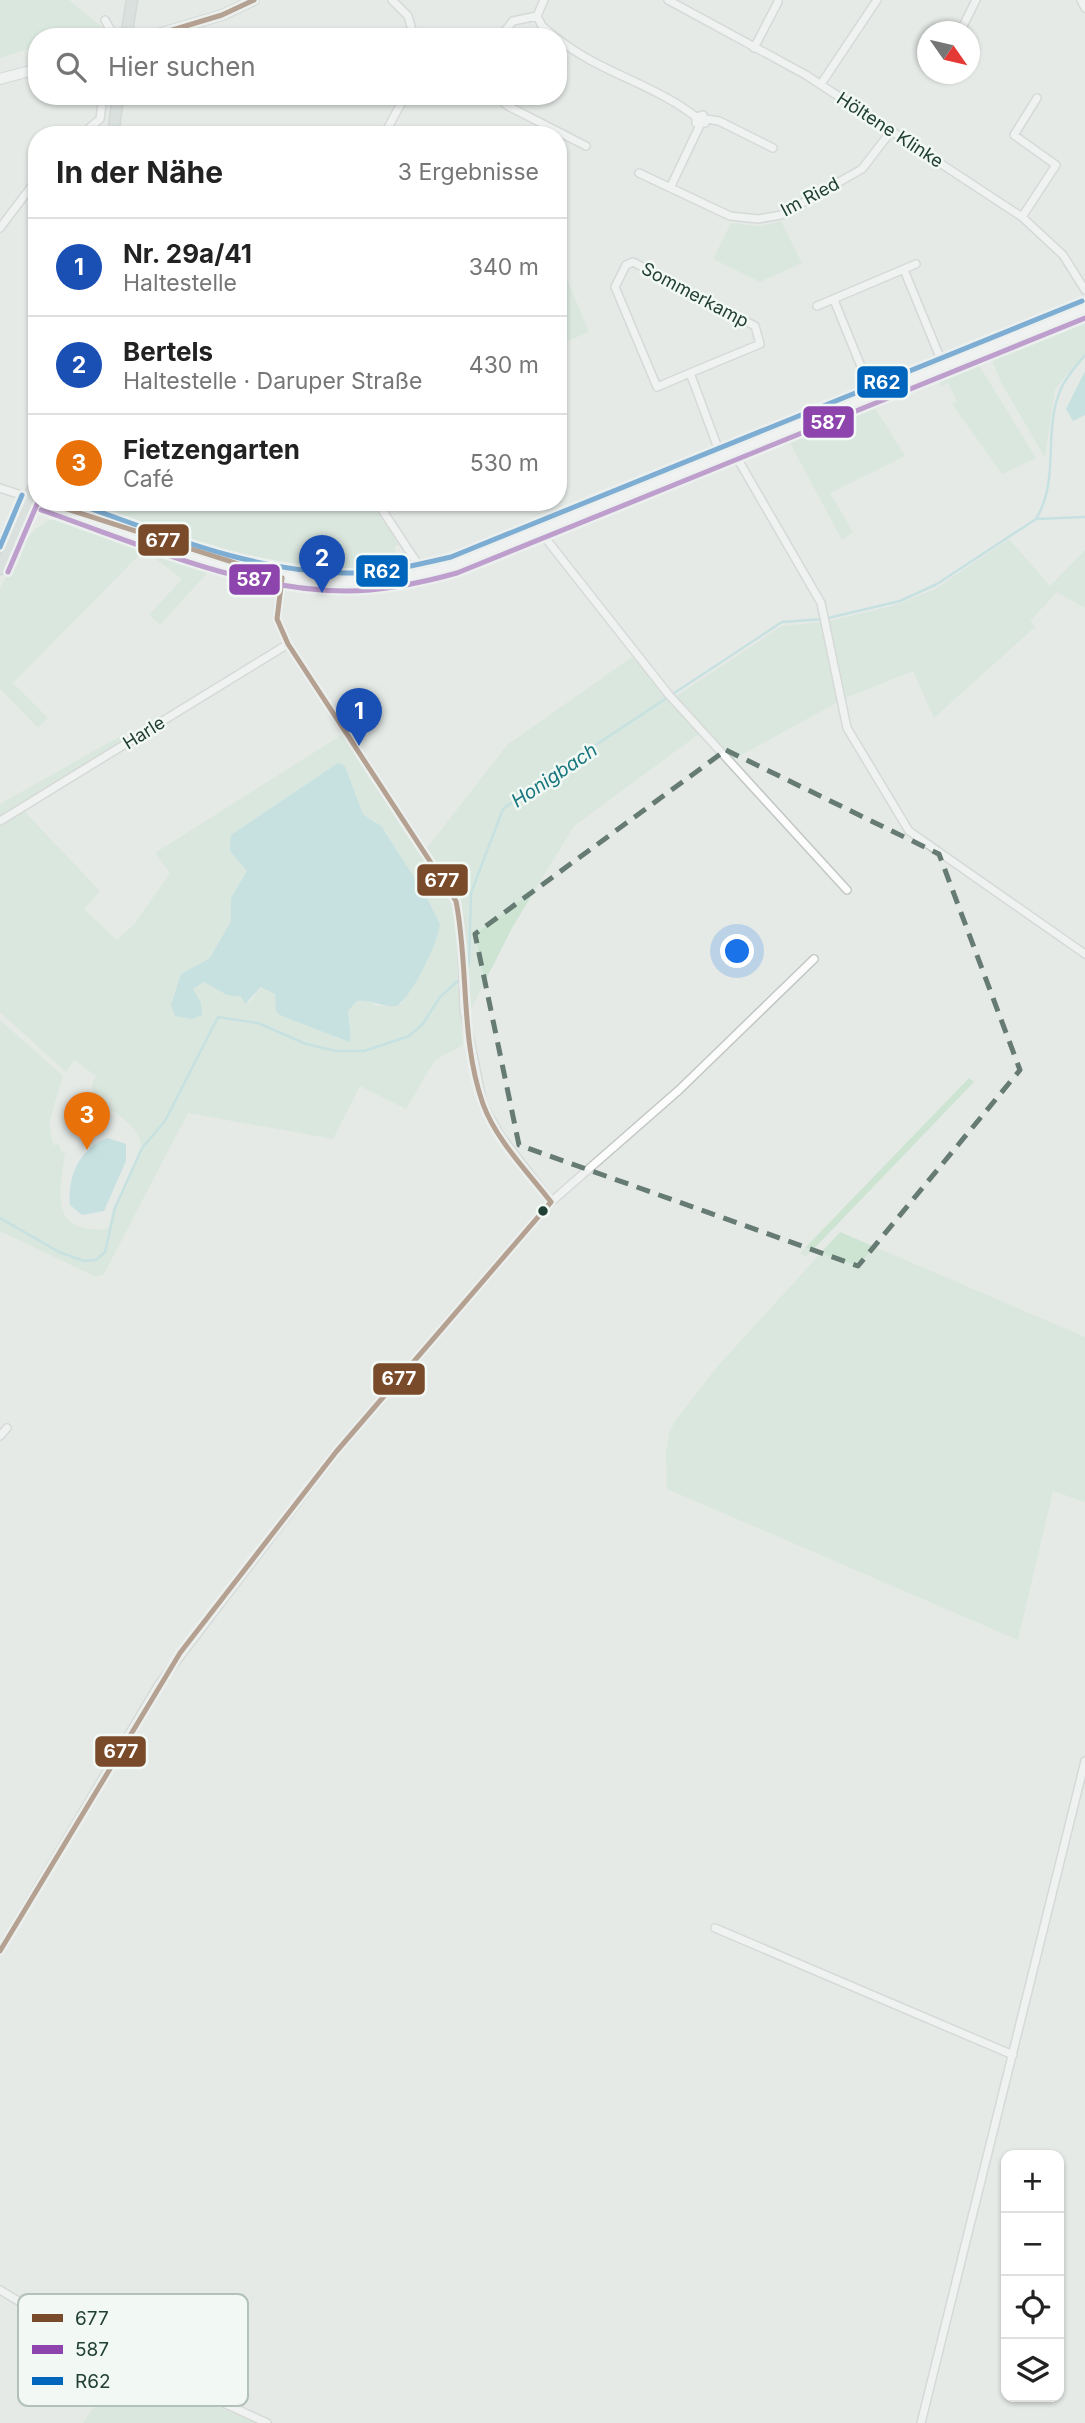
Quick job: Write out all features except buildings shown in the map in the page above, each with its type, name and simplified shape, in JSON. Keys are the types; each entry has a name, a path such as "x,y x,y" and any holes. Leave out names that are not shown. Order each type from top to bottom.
{"main road":[{"path":"127,28 132,0"},
{"path":"114,126 117,105"},
{"path":"0,569 28,510"}],"street":[{"path":"179,28 222,15 254,0"},
{"path":"392,0 408,16 411,28"},
{"path":"537,16 544,0"},
{"name":"Höltene Klinke","path":"668,0 821,84 1022,217 1063,255 1085,290"},
{"path":"821,84 877,0"},
{"path":"966,21 976,0"},
{"path":"1082,0 1085,8"},
{"path":"754,48 778,2"},
{"path":"507,28 513,21 537,16"},
{"path":"537,16 544,28"},
{"path":"105,20 109,28"},
{"path":"567,45 595,64 671,97 696,117 695,121 719,121 773,148"},
{"path":"0,79 28,71"},
{"path":"1022,217 1056,165 1014,135 1037,98"},
{"path":"91,126 100,119 102,105"},
{"path":"389,126 400,105"},
{"path":"507,105 547,126"},
{"path":"671,186 703,122"},
{"name":"Im Ried","path":"639,173 730,216 769,218 780,215 862,169 891,130"},
{"path":"567,136 586,146"},
{"path":"0,228 28,191"},
{"name":"Sommerkamp","path":"633,262 755,326 760,344 690,373 657,387 615,287 626,265 633,262"},
{"path":"817,306 916,264"},
{"path":"904,270 944,367"},
{"path":"834,300 873,396"},
{"path":"72,511 282,578 347,585 425,575 1085,309"},
{"path":"690,373 722,456"},
{"path":"733,451 821,603 848,728 909,831 1085,954"},
{"path":"0,488 28,497"},
{"path":"383,511 425,575"},
{"path":"539,530 671,697 846,890"},
{"path":"282,578 277,619 288,644 456,901 461,926 462,984 483,1105 500,1135 551,1202"},
{"name":"Harle","path":"0,821 288,644"},
{"path":"0,1952 159,1684 180,1653 336,1452 551,1202 679,1090 814,959"},
{"path":"0,1437 7,1428"},
{"path":"921,2423 1085,1761"},
{"path":"715,1927 1013,2055"},
{"path":"0,2290 18,2301"},
{"path":"230,2406 267,2423"}],"highlighted area":[{"path":"726,750 939,854 1020,1070 858,1266 519,1145 475,934"}],"green space":[{"path":"0,0 69,0 102,27 28,28 28,49 0,58"},
{"path":"781,221 802,263 760,282 713,259 731,223 760,226"},
{"path":"567,279 589,332 567,341"},
{"path":"1085,316 1085,353 1055,389 1045,458 1002,384 990,356"},
{"path":"977,362 1036,458 1002,474 952,404 957,401 948,383 941,386 938,378"},
{"path":"874,406 905,456 830,493 853,532 842,540 789,441"},
{"path":"109,511 380,511 398,537 395,540 399,544 394,548 398,556 407,550 418,567 352,573 285,569 210,550"},
{"path":"75,519 210,563 208,572 160,625 149,615 182,579 144,550 13,683 48,718 38,728 0,689 0,589 23,544 35,529 49,520"},
{"path":"1009,539 1050,586 1085,550 1085,608 1057,592 1030,621 1035,627 934,718 913,671 846,698 829,621 896,605 935,589"},
{"path":"821,622 838,702 734,759 675,697 782,626"},
{"path":"632,657 699,734 574,826 512,928 470,1011 465,923 459,900 427,848 507,745"},
{"path":"124,734 127,739 0,817 0,804"},
{"path":"343,734 452,900 459,927 457,974 463,1045 435,1060 406,1109 360,1086 333,1139 188,1113 104,1274 96,1277 0,1231 0,1020 63,1076 49,1123 53,1145 59,1144 61,1151 65,1152 61,1196 62,1208 67,1218 75,1225 89,1229 108,1229 113,1208 142,1147 130,1125 93,1097 92,1084 96,1076 74,1060 66,1072 0,1012 0,824 23,810 100,891 84,909 117,940 135,923 170,873 155,853","holes":["345,766 363,814 375,821 426,896 440,924 427,960 401,1004 378,1006 366,1000 357,1001 348,1011 351,1039 342,1040 276,1008 275,993 262,987 249,1002 205,982 193,989 181,974 210,958 231,921 231,898 247,871 230,851"]},
{"path":"969,1078 974,1082 806,1257 800,1253"},
{"path":"840,1232 1085,1337 1085,1502 1053,1491 1018,1640 667,1489 666,1452 669,1433 675,1421 716,1368"},
{"path":"94,2406 215,2406 257,2423 83,2423"}],"water":[{"path":"1085,371 1085,415 1073,421 1066,409"},
{"path":"338,763 345,766 363,814 381,826 426,896 440,924 430,956 410,991 397,1006 357,1001 348,1011 349,1042 280,1015 276,1011 275,994 261,987 245,1004 241,997 227,995 204,982 193,989 201,1003 202,1015 192,1019 175,1016 171,1005 181,974 210,958 231,921 231,898 247,871 230,851 231,835"},
{"path":"108,1138 126,1144 126,1161 104,1211 82,1215 70,1205 73,1174 77,1164 90,1148"}],"waterway":[{"path":"1036,519 1043,504 1050,472 1055,407 1065,381 1085,355"},
{"name":"Honigbach","path":"465,970 469,964 471,893 503,809 544,779 782,622 824,619 900,601 937,584 1036,519 1085,517"},
{"name":"Honigbach","path":"0,1218 59,1252 84,1261 96,1260 105,1252 115,1208 142,1148 165,1121 218,1017 258,1023 306,1044 336,1051 364,1051 409,1036 422,1025 440,997 460,979"}],"transit line":[{"name":"677","path":"179,28 222,15 254,0"},
{"name":"R62","path":"567,510 1082,301"},
{"name":"587","path":"44,511 191,563 268,583 346,591 402,586 457,573 1085,318"},
{"name":"R62","path":"0,547 22,495"},
{"name":"587","path":"8,572 34,511"},
{"name":"677","path":"73,511 282,578"},
{"name":"R62","path":"97,511 172,538 241,558 275,566 346,573 373,572 451,557 564,511"},
{"name":"677","path":"282,578 277,619 288,644 456,901 471,1054 483,1104 504,1143 551,1202"},
{"name":"677","path":"0,1951 180,1653 336,1452 551,1202"}],"place":[{"name":"Bertels","path":"322,593"},
{"name":"Nr. 29a/41","path":"359,746"},
{"name":"Fietzengarten","path":"87,1150"}]}
